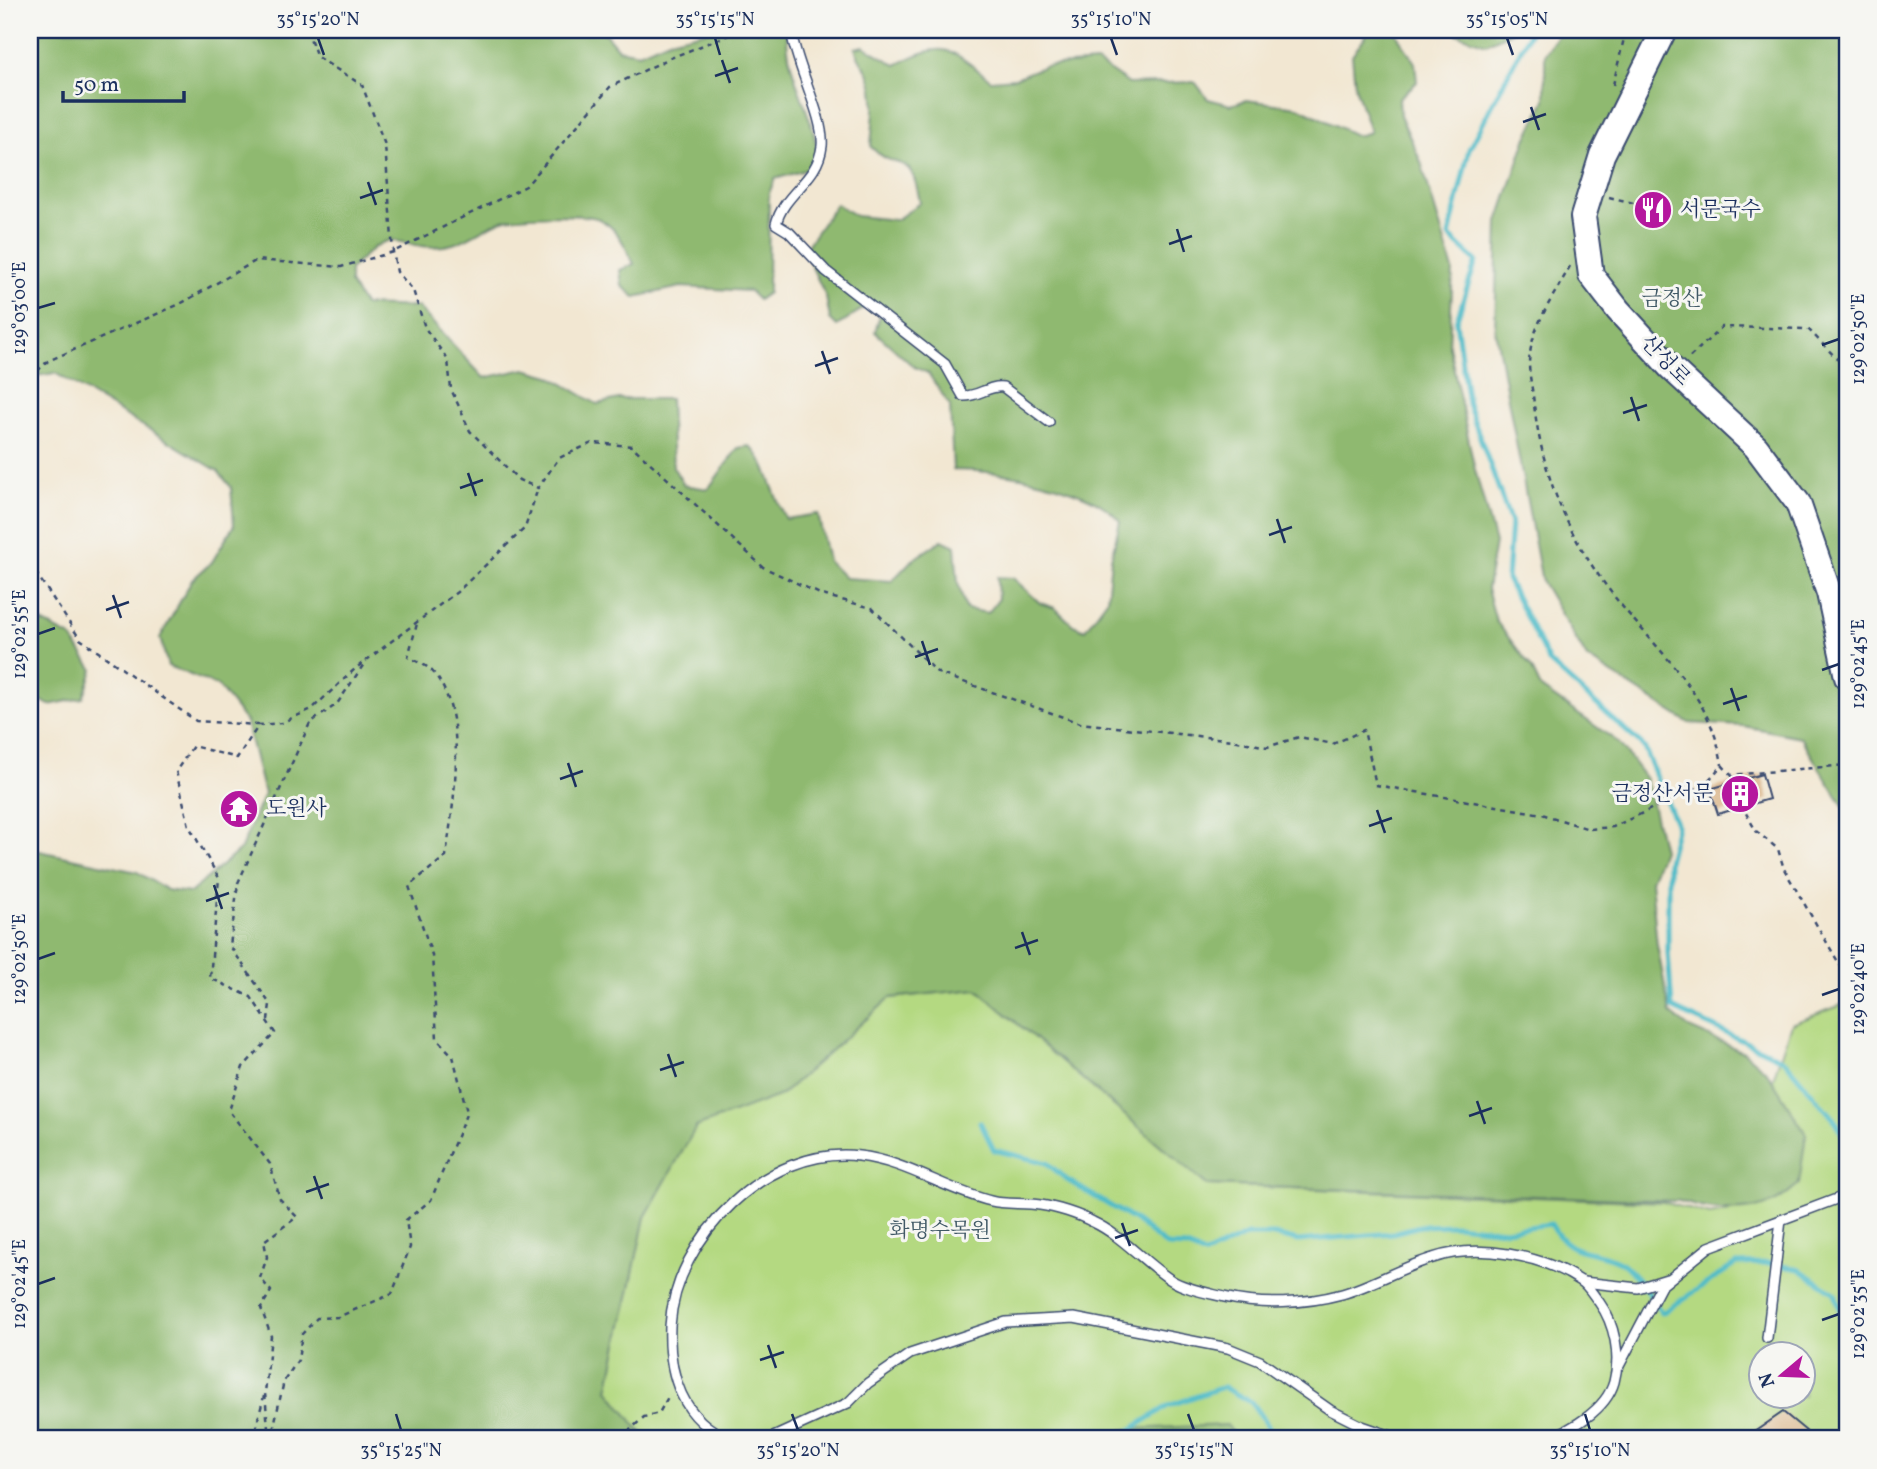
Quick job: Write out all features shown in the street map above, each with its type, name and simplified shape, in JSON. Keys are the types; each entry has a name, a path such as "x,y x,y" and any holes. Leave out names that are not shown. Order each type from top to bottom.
{"main road":[{"name":"산성로","path":"1664,30 1602,155 1583,217 1591,275 1618,310 1670,367 1756,447 1798,503 1829,593 1847,677"}],"lane":[{"path":"791,30 793,51 820,129 822,146 809,181 780,210 776,224 789,232 826,271 945,364 963,396 979,394 995,386 1003,387 1049,422"},
{"path":"730,1439 712,1433 691,1415 676,1383 669,1355 670,1320 679,1281 700,1241 724,1210 785,1168 836,1154 883,1160 993,1202 1042,1205 1094,1222 1175,1283 1228,1298 1291,1304 1342,1294 1436,1256 1473,1252 1528,1257 1583,1282 1637,1288 1671,1278"},
{"path":"1617,1370 1658,1291 1709,1247 1847,1195"},
{"path":"1767,1338 1781,1220"},
{"path":"1547,1439 1576,1428 1611,1391 1617,1370 1618,1352 1603,1308 1583,1282"},
{"path":"769,1439 848,1404 868,1383 910,1354 1006,1322 1074,1318 1228,1348 1260,1361 1330,1410 1362,1426 1400,1439"}],"path":[{"path":"307,30 317,57 362,85 385,145 393,252 397,272 413,290 425,328 448,360 451,389 470,431 519,480 538,488"},
{"path":"30,378 48,360 180,304 257,260 341,267 393,252 527,186 610,88 668,59 741,30"},
{"path":"1610,94 1626,30"},
{"path":"1592,192 1642,205"},
{"path":"1573,259 1543,309 1529,362 1539,446 1572,536 1599,579 1696,693 1718,737 1722,765 1731,775 1743,808 1756,831 1778,849 1784,869 1840,965 1847,972"},
{"path":"1682,364 1722,327 1808,329 1847,369"},
{"path":"30,564 80,639 196,721 259,725 281,723 312,709 368,658 457,592 524,528 538,488 559,458 592,443 632,446 763,567 821,595 872,608 938,673 1080,723 1233,740 1268,747 1299,737 1333,744 1364,730 1376,786 1542,814 1589,829 1613,827 1706,783 1722,765"},
{"path":"270,1439 284,1381 298,1360 302,1334 317,1318 338,1317 393,1294 410,1247 405,1220 431,1200 467,1112 453,1056 437,1039 432,955 409,886 446,856 458,762 447,694 431,669 408,657 418,620"},
{"path":"268,1021 270,1004 230,946 238,883 310,723 337,704 368,658"},
{"path":"253,1439 265,1393 271,1336 261,1308 271,1292 260,1278 267,1257 264,1241 297,1217 280,1199 270,1164 229,1111 243,1067 275,1033 251,997 210,978 219,878 189,826 176,771 193,746 237,758 259,725"},
{"path":"1731,775 1847,765"},
{"path":"620,1439 644,1417 659,1413 676,1383"},
{"path":"265,1393 270,1439"}],"green space":[{"path":"30,30 602,30 618,49 639,53 669,40 711,30 787,30 791,63 812,127 818,160 805,170 775,179 769,193 768,293 758,300 749,291 681,287 635,297 622,286 620,270 634,264 620,238 611,227 599,219 580,216 511,218 460,242 444,246 426,247 387,241 366,254 350,270 350,283 364,305 418,307 484,378 525,369 550,376 597,404 619,399 670,399 673,467 684,485 708,489 738,448 750,446 762,462 786,519 818,514 828,561 845,578 892,581 911,561 942,540 955,546 958,583 966,609 988,613 998,600 997,577 1013,578 1040,603 1055,608 1073,625 1085,630 1107,600 1111,559 1120,521 1106,508 1067,489 994,473 953,470 950,406 928,373 914,367 875,332 882,309 871,303 837,326 830,319 826,297 804,250 836,204 856,216 896,220 920,203 908,168 889,160 871,147 874,103 872,86 869,74 855,48 864,46 896,65 926,52 946,51 956,54 991,80 1015,78 1045,66 1097,62 1129,84 1195,82 1208,99 1231,105 1246,100 1298,107 1357,136 1370,132 1355,86 1352,55 1370,30 1394,30 1415,63 1417,82 1399,98 1400,115 1421,162 1453,270 1449,346 1474,466 1495,543 1487,589 1496,621 1531,667 1541,688 1618,742 1646,779 1663,850 1651,880 1657,945 1670,1013 1689,1028 1744,1052 1767,1072 1806,1134 1799,1184 1775,1202 1737,1211 1713,1209 1679,1201 1207,1185 977,989 890,998 781,1095 696,1127 645,1217 608,1390 646,1439 30,1439 30,849 137,872 167,890 190,893 241,849 264,794 246,722 218,686 168,666 160,638 192,580 212,562 234,525 231,487 218,471 55,373 30,377"},
{"path":"1456,30 1515,30 1486,44 1457,34"},
{"name":"금정산","path":"1561,30 1847,30 1847,812 1800,737 1743,726 1689,723 1587,658 1542,582 1495,329 1498,222 1525,142 1545,100 1545,54"},
{"path":"30,616 71,637 93,670 83,698 49,705 30,694"},
{"name":"화명수목원","path":"977,989 1207,1185 1663,1202 1710,1215 1772,1203 1772,1082 1791,1024 1847,1003 1847,1439 1141,1439 1129,1429 1083,1439 646,1439 608,1390 645,1217 696,1126 781,1095 890,998"},
{"path":"1227,1425 1238,1439 1083,1439 1129,1429"}],"building":[{"name":"서문국수","path":"1645,197 1667,204 1661,222 1639,215"},
{"name":"금정산서문","path":"1762,774 1769,799 1718,814 1710,789"},
{"name":"도원사","path":"233,800 247,801 245,819 231,817"},
{"path":"1783,1412 1806,1431 1798,1439 1744,1439"}],"waterway":[{"path":"1531,30 1469,149 1449,236 1476,261 1456,322 1468,404 1511,523 1507,579 1549,662 1644,747 1677,826 1668,861 1668,952 1672,1008 1784,1060 1837,1123 1847,1145"},
{"path":"980,1122 994,1150 1047,1163 1067,1180 1134,1220 1167,1246 1187,1247 1205,1255 1247,1235 1274,1235 1298,1241 1393,1233 1420,1226 1457,1225 1505,1230 1551,1224 1566,1243 1625,1265 1662,1313 1736,1264 1767,1263 1799,1269 1835,1293 1847,1335"},
{"path":"1116,1439 1168,1406 1223,1387 1251,1402 1277,1439"}],"place":[{"name":"서문국수","path":"1653,210"},
{"name":"금정산서문","path":"1740,794"},
{"name":"도원사","path":"239,809"}]}
